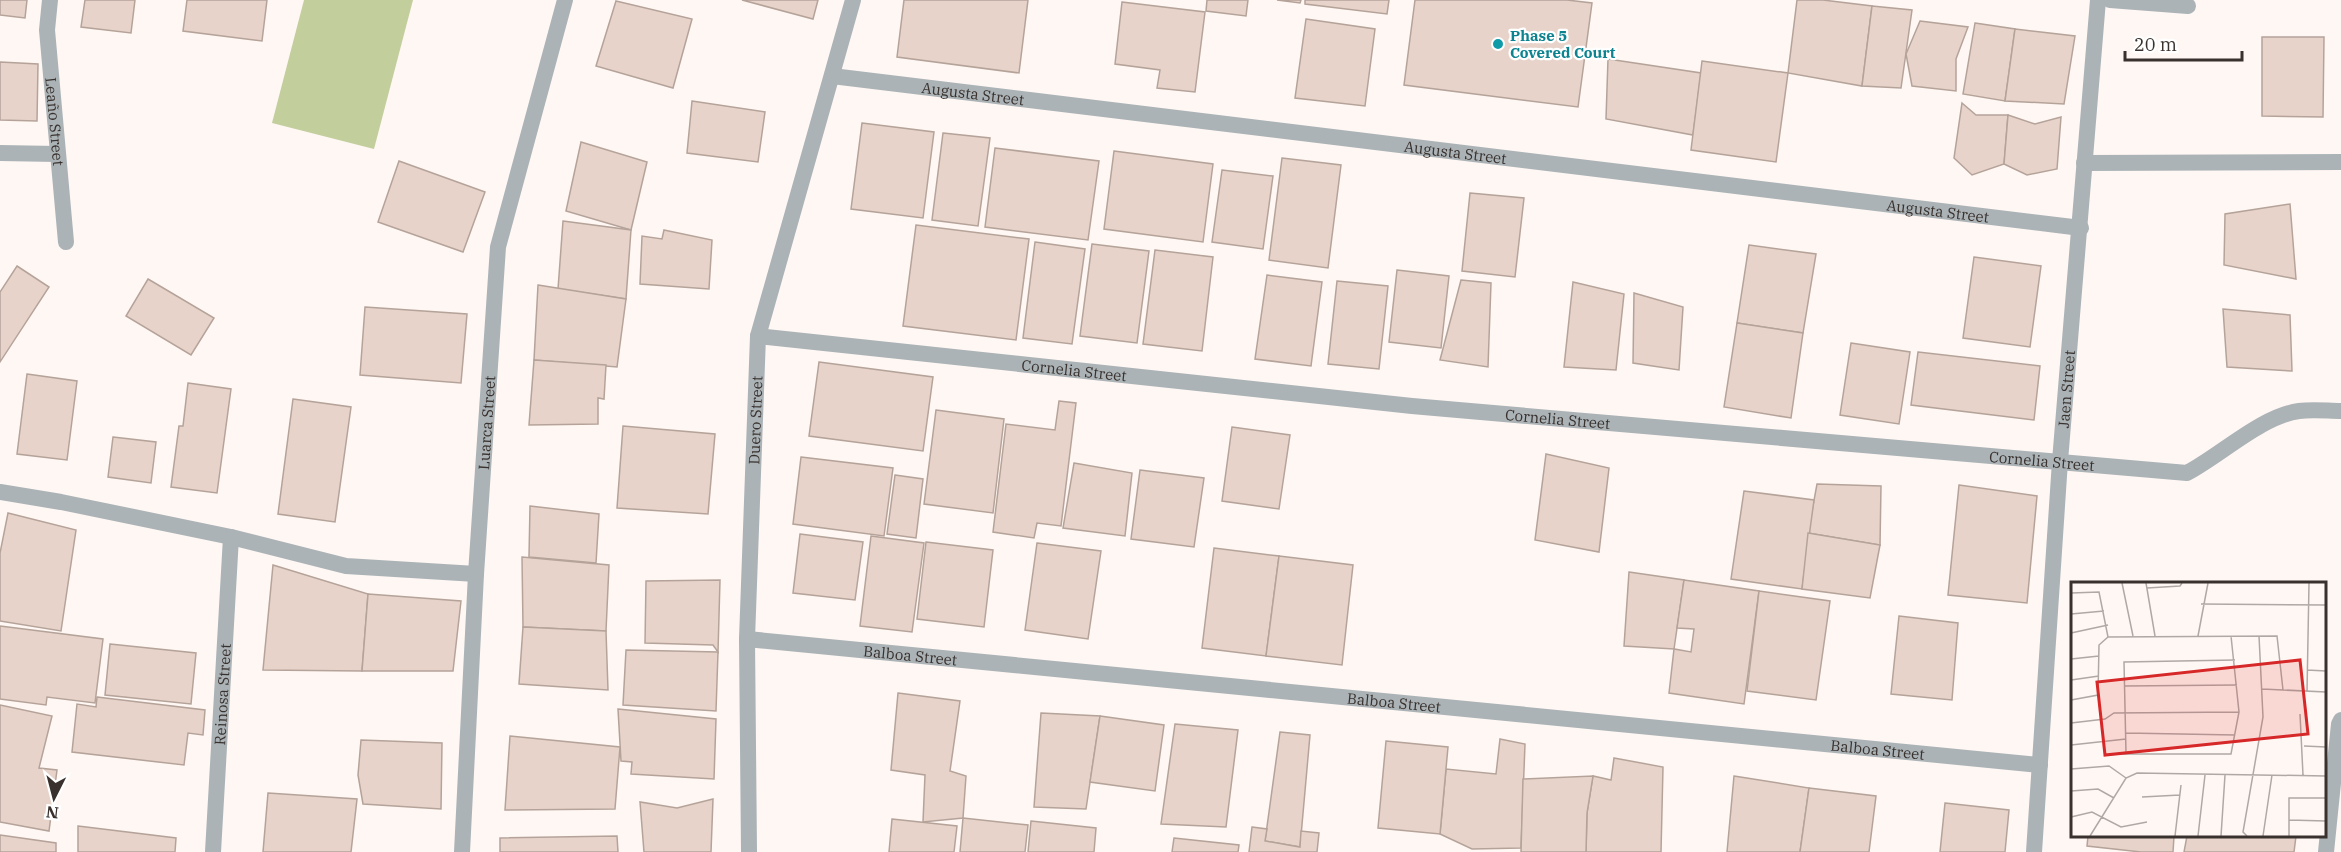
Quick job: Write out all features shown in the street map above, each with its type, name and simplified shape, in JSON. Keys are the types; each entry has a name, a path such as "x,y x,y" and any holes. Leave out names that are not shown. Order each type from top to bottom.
{"street":[{"name":"Leaño Street","path":"50,0 47,30 66,242"},
{"name":"Luarca Street","path":"462,852 476,574 498,247 566,0"},
{"name":"Duero Street","path":"749,852 747,639 758,336 853,0"},
{"name":"Jaen Street","path":"2034,852 2060,461 2098,0"},
{"path":"2110,0 2188,6"},
{"name":"Augusta Street","path":"832,76 2080,228"},
{"path":"0,153 57,153"},
{"path":"2084,163 2341,162"},
{"name":"Cornelia Street","path":"758,336 1412,406 2187,473 2209,462 2269,421 2299,411 2341,411"},
{"path":"0,492 231,537 346,566 476,574"},
{"name":"Reinosa Street","path":"213,852 231,537"},
{"name":"Balboa Street","path":"747,639 2040,765"},
{"path":"2326,852 2341,720"}],"green space":[{"path":"304,0 413,0 374,149 272,123"}],"building":[{"path":"0,0 27,0 25,18 0,15"},
{"path":"85,0 135,0 131,33 81,27"},
{"path":"187,0 267,0 262,41 183,31"},
{"path":"742,0 818,0 813,19"},
{"path":"904,0 1028,0 1019,73 897,57"},
{"path":"1207,0 1248,0 1246,16 1206,11"},
{"path":"1277,0 1301,0 1300,3"},
{"path":"1305,0 1389,0 1387,14 1305,4"},
{"name":"Phase 5 Covered Court","path":"1415,0 1567,0 1592,3 1578,107 1404,85"},
{"path":"1797,0 1823,0 1872,6 1862,86 1788,73"},
{"path":"616,1 692,19 673,88 596,66"},
{"path":"1122,2 1205,12 1195,92 1157,88 1160,70 1115,64"},
{"path":"1872,6 1912,10 1901,88 1862,86"},
{"path":"1306,19 1375,29 1365,106 1295,98"},
{"path":"1920,21 1968,27 1956,59 1956,91 1912,86 1906,54"},
{"path":"1975,23 2015,29 2005,101 1963,94"},
{"path":"2015,29 2075,36 2064,104 2005,101"},
{"path":"2262,37 2324,37 2323,117 2262,116"},
{"path":"1608,59 1701,73 1693,135 1606,119"},
{"path":"1702,61 1788,73 1776,162 1691,150"},
{"path":"0,62 38,64 37,121 0,120"},
{"path":"692,101 765,112 758,162 687,153"},
{"path":"1962,103 1976,115 2008,115 2004,164 1972,175 1954,158"},
{"path":"2008,115 2035,124 2061,117 2057,169 2027,175 2004,164"},
{"path":"862,123 934,132 923,218 851,209"},
{"path":"943,133 990,138 978,226 932,220"},
{"path":"581,142 647,162 631,230 566,211"},
{"path":"995,148 1099,161 1088,240 985,227"},
{"path":"1114,151 1213,164 1203,242 1104,229"},
{"path":"1282,158 1341,165 1328,268 1269,260"},
{"path":"399,161 485,192 463,252 378,222"},
{"path":"1222,170 1273,176 1263,249 1212,242"},
{"path":"1470,193 1524,198 1515,277 1462,271"},
{"path":"2290,204 2296,279 2224,265 2225,214"},
{"path":"563,221 631,230 626,299 558,289"},
{"path":"916,225 1029,239 1016,340 903,326"},
{"path":"664,230 712,240 709,289 640,284 642,236 662,239"},
{"path":"1035,242 1085,249 1072,344 1023,338"},
{"path":"1092,244 1149,251 1137,343 1080,336"},
{"path":"1749,245 1816,254 1803,333 1737,323"},
{"path":"1155,250 1213,257 1202,351 1143,344"},
{"path":"1974,257 2041,266 2030,347 1963,338"},
{"path":"17,266 49,287 0,362 0,292"},
{"path":"1397,270 1449,276 1441,348 1389,342"},
{"path":"1267,275 1322,282 1311,366 1255,359"},
{"path":"148,279 214,318 191,355 126,316"},
{"path":"1461,280 1491,283 1488,367 1440,360"},
{"path":"1337,281 1388,286 1379,369 1328,364"},
{"path":"1573,282 1624,294 1616,370 1564,367"},
{"path":"538,285 626,299 617,367 534,360"},
{"path":"1634,293 1683,307 1679,370 1633,363"},
{"path":"365,307 467,314 461,383 360,375"},
{"path":"2223,309 2290,315 2292,371 2227,367"},
{"path":"1737,323 1803,333 1791,418 1724,407"},
{"path":"1851,343 1910,352 1899,424 1840,415"},
{"path":"1918,352 2040,366 2034,420 1911,405"},
{"path":"534,360 606,365 604,399 598,398 598,424 529,425"},
{"path":"819,362 933,377 923,451 809,436"},
{"path":"27,374 77,381 67,460 17,454"},
{"path":"188,383 231,389 217,493 171,487 179,426 183,426"},
{"path":"293,399 351,407 335,522 278,514"},
{"path":"1059,401 1076,403 1061,526 1037,523 1034,538 993,532 1006,424 1055,430"},
{"path":"936,410 1004,419 993,513 924,504"},
{"path":"623,426 715,434 708,514 617,508"},
{"path":"1232,427 1290,435 1279,509 1222,501"},
{"path":"113,437 156,442 151,483 108,477"},
{"path":"1546,454 1609,468 1599,552 1535,540"},
{"path":"801,457 893,468 884,536 793,524"},
{"path":"1074,463 1132,473 1125,536 1063,528"},
{"path":"1140,470 1204,478 1194,547 1131,539"},
{"path":"895,475 923,479 916,538 887,534"},
{"path":"1817,484 1881,486 1880,545 1808,533"},
{"path":"1959,485 2037,496 2027,603 1948,595"},
{"path":"1744,491 1814,500 1802,589 1731,579"},
{"path":"530,506 599,514 596,563 529,557"},
{"path":"8,513 76,530 61,631 0,621 0,553"},
{"path":"1808,533 1880,545 1870,598 1802,589"},
{"path":"800,534 863,542 855,600 793,593"},
{"path":"871,536 924,543 912,632 860,626"},
{"path":"926,542 993,550 984,627 917,619"},
{"path":"1037,543 1101,551 1088,639 1025,630"},
{"path":"1214,548 1279,556 1266,656 1202,648"},
{"path":"1279,556 1353,565 1342,665 1266,656"},
{"path":"522,557 609,565 606,631 523,627"},
{"path":"273,565 368,594 362,671 263,670"},
{"path":"1629,572 1684,580 1674,649 1624,646"},
{"path":"720,580 718,652 713,645 645,643 646,581"},
{"path":"1684,580 1759,591 1744,704 1669,693 1674,649 1691,652 1694,629 1677,628"},
{"path":"1759,591 1830,601 1816,700 1747,691"},
{"path":"368,594 461,601 453,671 362,671"},
{"path":"1899,616 1958,623 1952,700 1891,694"},
{"path":"0,626 103,639 95,703 47,697 46,705 0,699"},
{"path":"523,627 606,631 608,690 519,684"},
{"path":"110,644 196,653 191,704 105,695"},
{"path":"626,650 718,652 716,711 623,705"},
{"path":"898,693 960,701 950,771 966,776 963,818 923,822 925,775 891,770"},
{"path":"97,697 205,710 203,735 188,733 184,765 72,752 77,704 96,707"},
{"path":"0,705 52,716 39,768 57,770 49,831 0,822"},
{"path":"618,709 716,719 714,779 631,774 632,762 621,761"},
{"path":"1041,713 1100,716 1086,809 1034,807"},
{"path":"1100,716 1164,725 1155,791 1090,782"},
{"path":"1175,724 1238,730 1226,827 1161,824"},
{"path":"1280,732 1310,735 1300,847 1265,841"},
{"path":"510,736 620,747 615,809 505,810"},
{"path":"1500,739 1525,744 1521,848 1472,849 1440,834 1446,769 1496,774"},
{"path":"361,740 442,743 441,809 363,804 358,775"},
{"path":"1386,741 1448,747 1440,834 1378,828"},
{"path":"1614,758 1663,767 1661,852 1586,852 1587,813 1593,776 1611,780"},
{"path":"1593,776 1587,813 1586,852 1521,852 1523,779"},
{"path":"1734,776 1809,788 1800,852 1727,852"},
{"path":"1809,788 1876,796 1869,852 1800,852"},
{"path":"268,793 357,799 351,852 263,852"},
{"path":"713,799 711,852 644,852 640,802 677,808"},
{"path":"1945,803 2009,810 2005,852 1940,852"},
{"path":"963,818 1028,825 1025,852 960,852"},
{"path":"892,819 957,826 954,852 889,852"},
{"path":"1031,821 1096,828 1094,852 1028,852"},
{"path":"78,826 176,838 175,852 78,852"},
{"path":"1252,827 1267,829 1265,841 1300,847 1301,831 1319,833 1317,852 1249,852"},
{"path":"0,835 56,843 56,852 0,852"},
{"path":"617,836 618,852 500,852 500,838"},
{"path":"2088,837 2174,837 2173,852 2141,852 2087,846"},
{"path":"2187,837 2296,837 2294,852 2184,852"},
{"path":"1174,838 1239,845 1238,852 1172,852"}],"place":[{"name":"Phase 5 Covered Court","path":"1498,44"}]}
